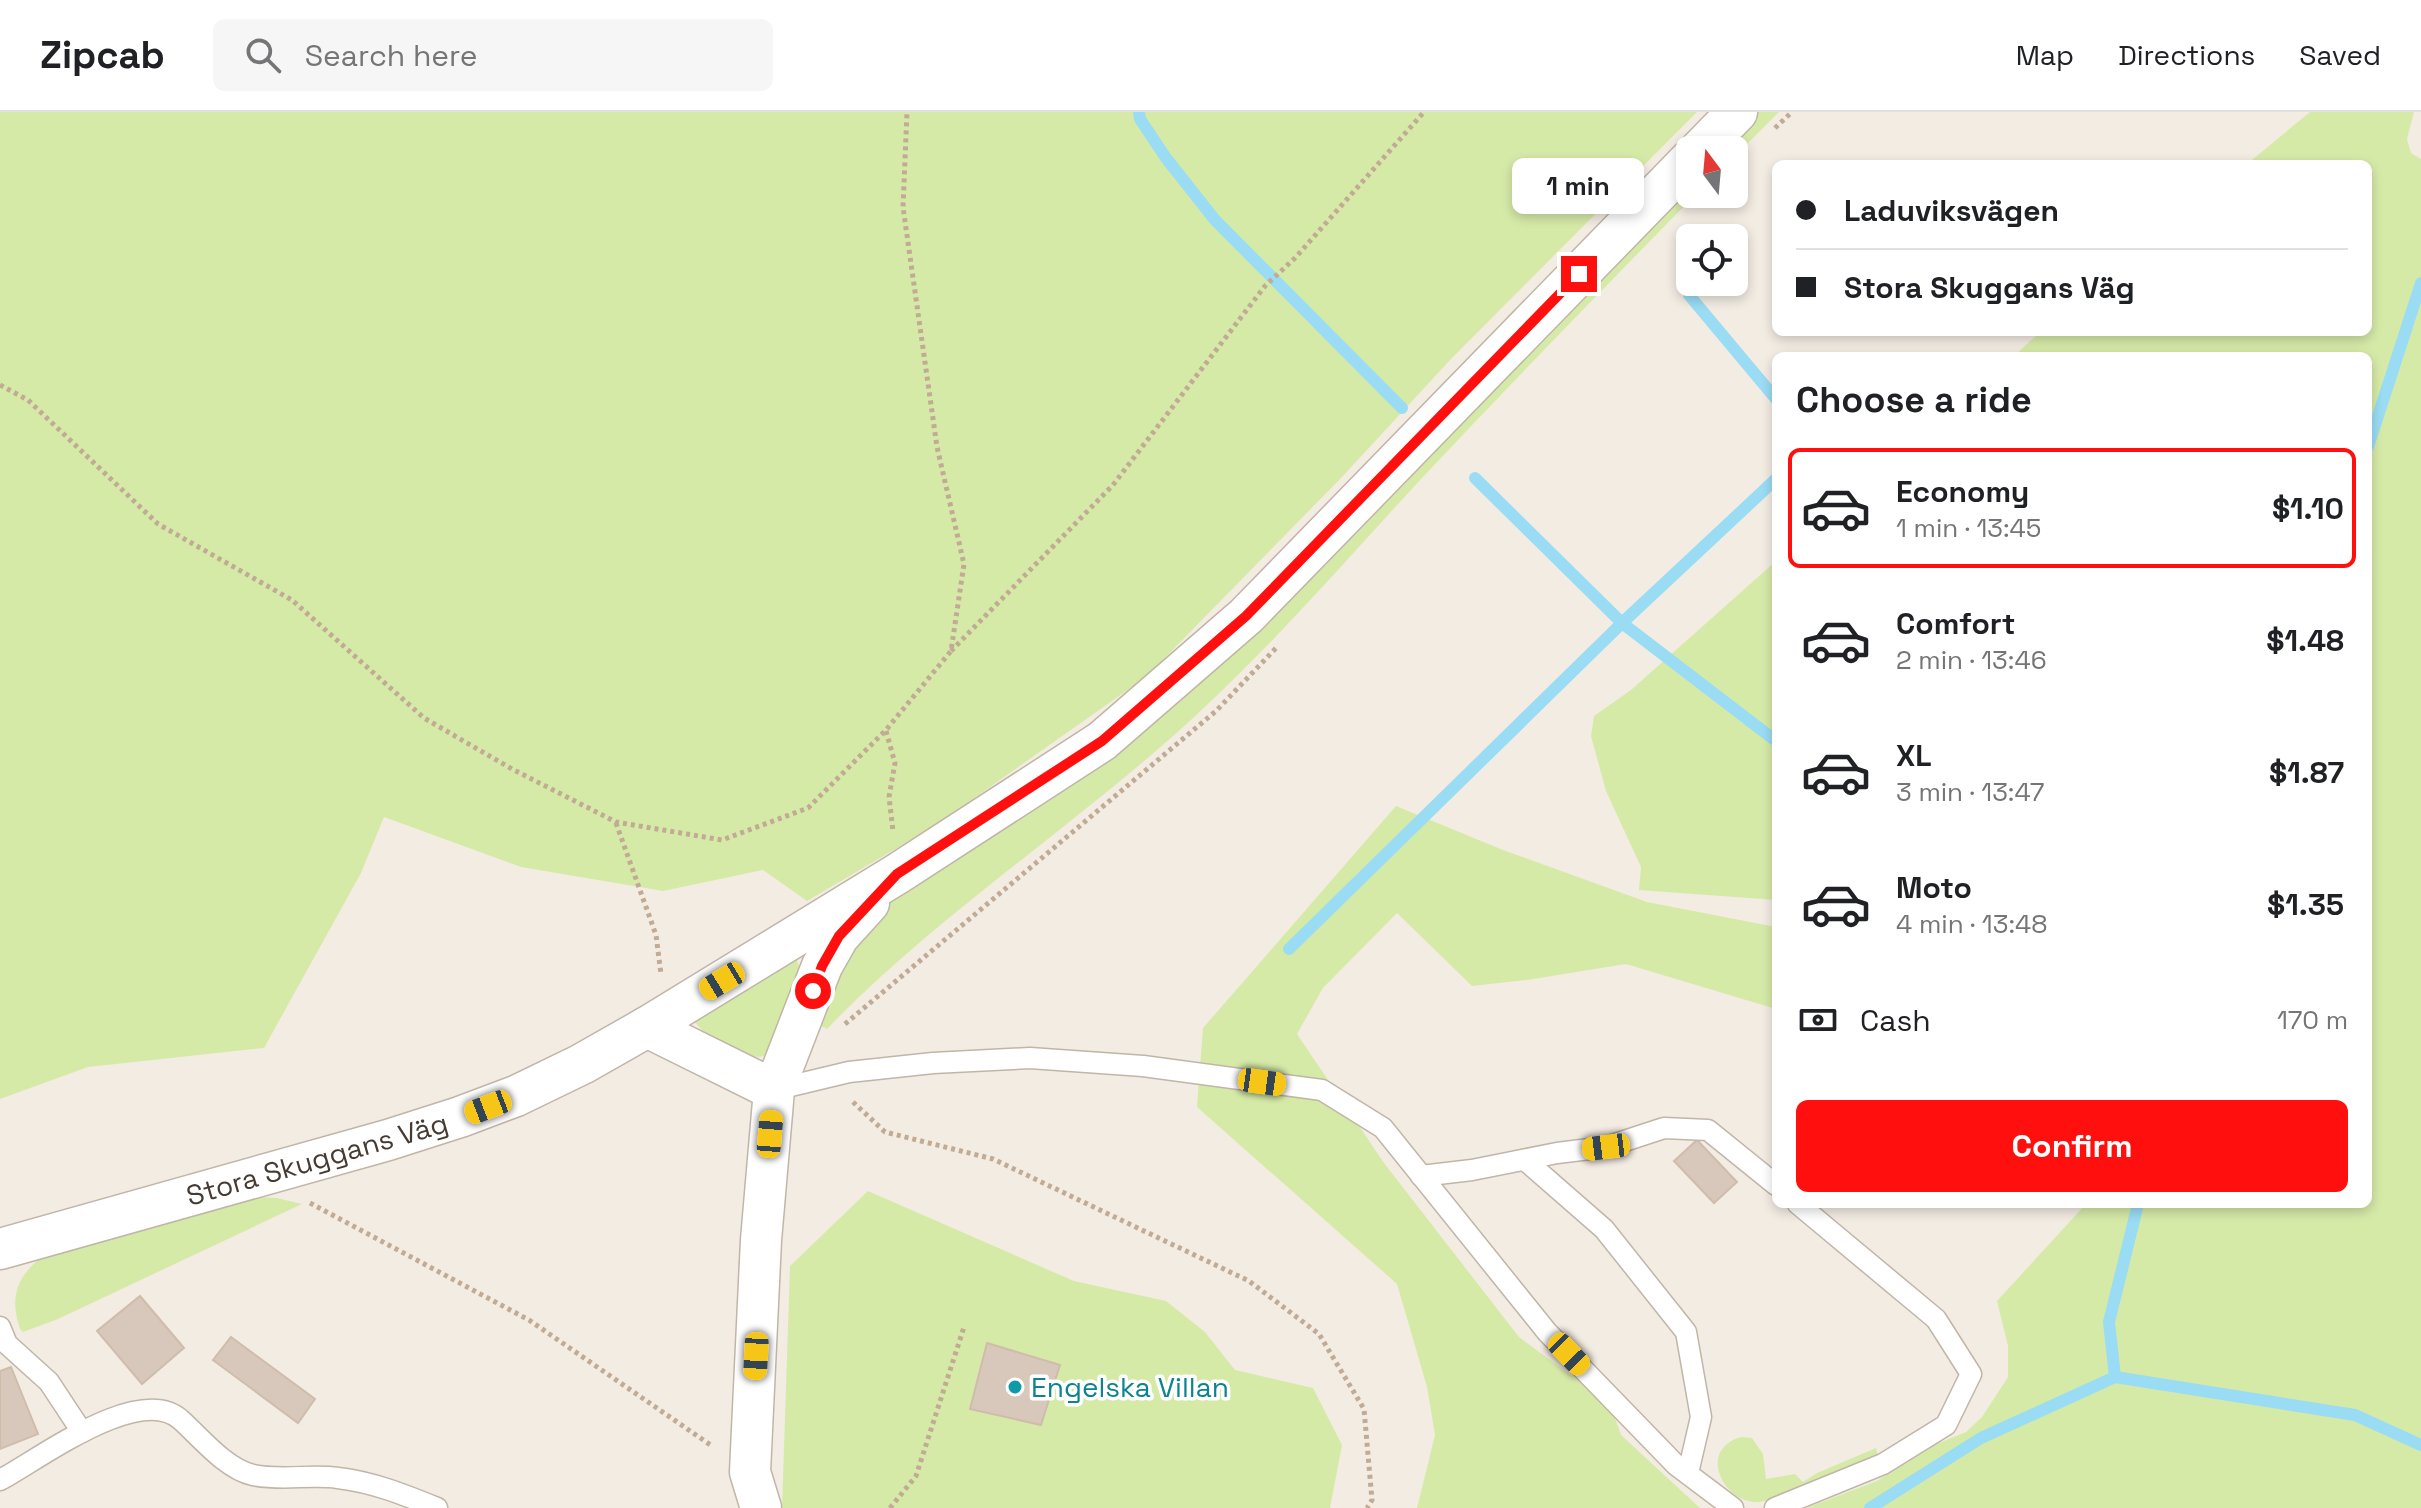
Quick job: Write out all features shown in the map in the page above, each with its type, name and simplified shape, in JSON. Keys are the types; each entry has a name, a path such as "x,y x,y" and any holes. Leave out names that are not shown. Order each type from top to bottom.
{"street":[{"path":"1714,136 1737,112"},
{"name":"Stora Skuggans Väg","path":"0,1249 417,1131 516,1096 582,1064 647,1027 897,874 1102,741 1246,616 1676,174"},
{"path":"755,1490 761,1240 774,1090 822,966 839,936 897,874"},
{"path":"647,1027 774,1090"}],"lane":[{"path":"774,1090 849,1072 933,1063 1030,1058 1173,1070 1322,1090 1383,1128 1547,1332 1676,1465 1733,1508"},
{"path":"1421,1176 1606,1147 1664,1128 1708,1130 1772,1182"},
{"path":"1525,1160 1604,1229 1686,1332 1701,1417 1688,1473"},
{"path":"1775,1508 1883,1464 1946,1425 1971,1374 1936,1319 1803,1208"},
{"path":"0,1327 7,1344 49,1382 82,1432"},
{"path":"0,1480 82,1432 116,1417 153,1409 177,1416 230,1463 252,1475 338,1478 396,1491 437,1508"}],"path":[{"path":"907,112 903,207 937,447 964,564 951,651"},
{"path":"0,385 28,400 158,524 292,600 424,718 512,769 616,822 722,840 808,808 886,730 951,651 1113,485 1265,286 1295,258 1424,112"},
{"path":"838,1031 856,1012 1216,711 1280,643"},
{"path":"886,730 895,763 889,797 897,874"},
{"path":"616,822 658,947 661,973 647,1027"},
{"path":"852,1101 885,1132 993,1159 1249,1281 1319,1334 1364,1409 1372,1500 1367,1508"},
{"path":"259,1177 529,1320 755,1490"},
{"path":"890,1508 916,1476 964,1327"}],"green space":[{"path":"0,112 1697,112 1451,359 1342,477 1146,677 936,825 807,901 763,870 663,891 521,867 384,817 361,873 264,1048 88,1067 0,1099"},
{"path":"1748,112 1779,112 1748,143 1748,136 1725,136"},
{"path":"2310,112 2414,112 2407,139 2411,153 2421,159 2421,1508 1806,1508 1877,1481 1934,1445 1966,1432 1982,1417 2008,1377 2008,1346 1997,1301 2082,1208 2372,1208 2372,352 2018,352 2036,336 2372,336 2372,160 2252,160"},
{"path":"1676,184 1676,208 1682,208 1222,690 1147,759 914,947 827,1029 818,1024 829,976 884,905 1018,810"},
{"path":"1772,565 1772,900 1639,890 1641,867 1606,791 1591,736 1594,716 1631,690"},
{"path":"1396,806 1503,850 1647,902 1772,926 1772,1008 1626,964 1472,986 1397,913 1323,988 1297,1034 1384,1163 1519,1337 1610,1404 1621,1435 1700,1508 1417,1508 1435,1435 1427,1387 1397,1284 1197,1107 1203,1028"},
{"path":"796,958 801,971 769,1054 749,1056 725,1046 703,1031 691,1015"},
{"path":"868,1191 1074,1281 1166,1301 1205,1332 1235,1370 1313,1388 1342,1445 1330,1508 782,1508 790,1266"},
{"path":"256,1197 302,1204 58,1319 23,1332 20,1329 15,1306 18,1288 27,1271 44,1255"},
{"path":"1741,1437 1752,1438 1763,1454 1766,1479 1795,1474 1803,1482 1876,1448 1878,1456 1839,1474 1756,1502 1734,1494 1720,1474 1720,1453"}],"building":[{"path":"1697,1140 1737,1182 1714,1203 1674,1161"},
{"path":"140,1296 184,1348 142,1384 97,1331"},
{"path":"231,1337 315,1399 298,1423 213,1360"},
{"name":"Engelska Villan","path":"987,1343 1060,1365 1041,1425 970,1409"},
{"path":"11,1367 38,1434 0,1449 0,1371"}],"waterway":[{"path":"1139,112 1140,119 1166,158 1215,220 1402,408"},
{"path":"2372,435 2421,283"},
{"path":"1690,296 1772,394"},
{"path":"1475,478 1622,623 1772,738"},
{"path":"1289,949 1622,623 1772,483"},
{"path":"2115,1377 2109,1322 2137,1208"},
{"path":"1870,1508 1981,1438 2115,1377 2355,1415 2421,1445"}],"place":[{"name":"Engelska Villan","path":"1015,1387"}],"route":[{"path":"813,991 822,966 839,936 897,874 1102,741 1246,616 1579,274"}]}
